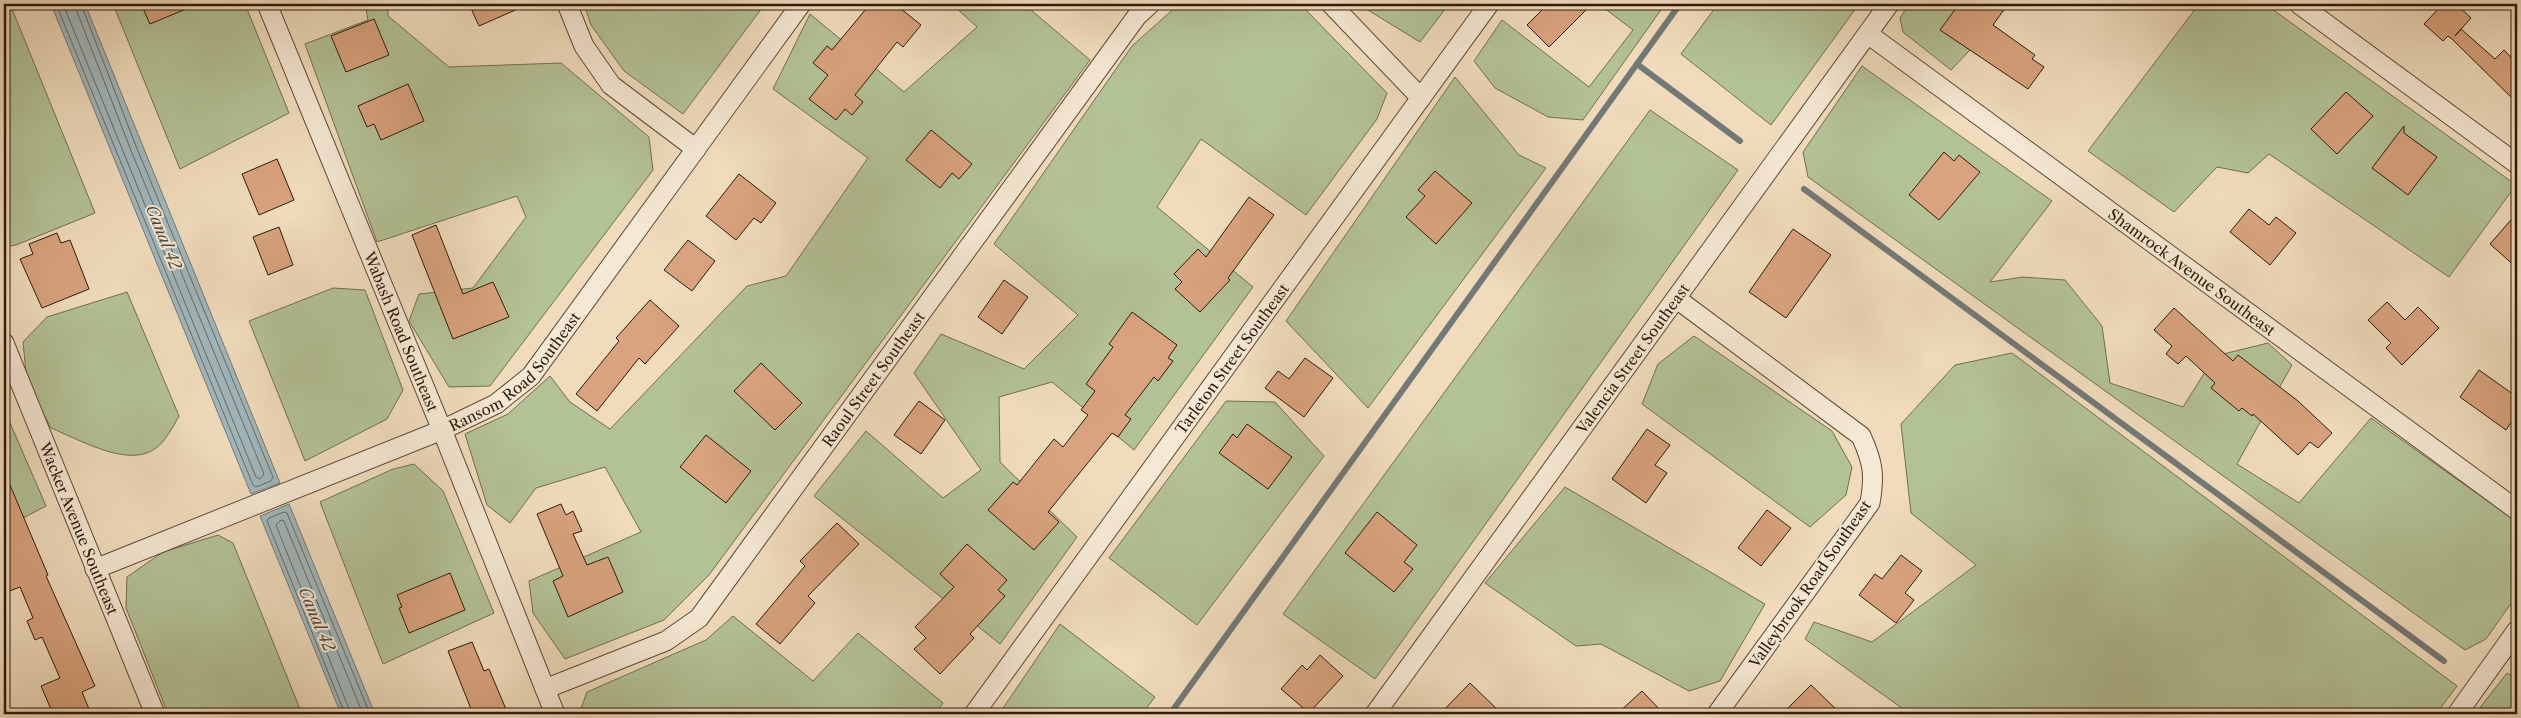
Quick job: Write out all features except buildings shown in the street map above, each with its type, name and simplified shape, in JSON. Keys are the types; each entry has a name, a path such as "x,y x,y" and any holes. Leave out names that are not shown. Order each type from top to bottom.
{"street":[{"name":"Wabash Road Southeast","path":"268,4 442,430 555,714"},
{"path":"567,4 584,46 611,85 696,149"},
{"name":"Ransom Road Southeast","path":"96,569 442,430 496,404 531,376 801,4"},
{"name":"Raoul Street Southeast","path":"545,689 666,641 699,618 1137,16 1150,4"},
{"path":"1331,4 1421,98"},
{"name":"Tarleton Street Southeast","path":"974,714 1489,4"},
{"name":"Valencia Street Southeast","path":"1375,714 1889,4"},
{"path":"2299,4 2517,164"},
{"name":"Shamrock Avenue Southeast","path":"1868,34 2517,510"},
{"name":"Valleybrook Road Southeast","path":"1677,299 1861,436 1871,458 1874,481 1870,503 1717,714"},
{"name":"Wacker Avenue Southeast","path":"4,343 154,714"},
{"path":"2457,714 2517,630"}],"green space":[{"path":"4,4 10,4 95,213 16,245 4,247"},
{"path":"113,4 245,4 289,113 180,169"},
{"path":"365,4 388,4 388,16 449,67 561,63 649,137 653,170 490,386 449,387 409,321 419,294 473,288 526,217 517,196 377,242 305,44 368,20"},
{"path":"584,4 765,4 683,114 624,71 591,25"},
{"path":"952,4 1024,4 1090,60 709,575 664,620 565,659 533,613 529,581 641,532 605,467 536,488 510,523 487,505 465,434 508,414 550,376 570,402 610,429 747,286 786,276 868,158 773,89 810,14 904,92 977,27"},
{"path":"1179,4 1300,4 1387,93 1377,119 1306,215 1201,139 1157,207 1253,287 1134,450 1052,382 999,397 1000,462 1077,537 1000,644 814,496 866,431 943,498 981,470 914,373 941,334 1024,369 1078,315 994,244 1132,46"},
{"path":"1366,4 1449,4 1420,42 1363,7"},
{"path":"1599,4 1665,4 1583,120 1548,117 1495,88 1474,61 1502,20 1589,87 1633,30"},
{"path":"1718,4 1859,4 1771,125 1681,54"},
{"path":"1909,4 2008,4 1986,33 1951,70 1903,32 1900,18"},
{"path":"2199,4 2265,4 2516,185 2449,277 2269,154 2248,173 2217,167 2174,212 2088,151"},
{"path":"1862,66 2052,201 1990,282 2023,277 2065,280 2102,326 2110,383 2183,407 2215,356 2268,343 2292,365 2237,464 2299,503 2371,418 2517,522 2517,595 2486,639 2465,650 1808,177 1803,152"},
{"path":"1455,77 1519,155 1546,168 1368,408 1286,321"},
{"path":"1650,110 1738,170 1375,679 1283,614"},
{"path":"333,288 365,290 403,390 387,419 305,461 249,321"},
{"path":"127,292 179,416 161,444 153,450 142,454 129,455 102,450 51,428 27,383 23,342 47,317"},
{"path":"1694,336 1832,431 1852,467 1846,495 1810,527 1642,404 1658,364"},
{"path":"2012,353 2457,686 2436,714 1905,714 1906,711 1805,639 1814,622 1872,642 1976,565 1911,513 1901,424 1955,365"},
{"path":"1226,401 1275,402 1324,456 1197,625 1109,558"},
{"path":"4,409 46,506 4,528"},
{"path":"414,464 443,491 494,613 383,664 320,502 393,469"},
{"path":"1565,487 1765,604 1720,681 1689,691 1601,644 1576,646 1485,583"},
{"path":"218,535 233,543 302,714 168,714 126,608 127,577 163,552"},
{"path":"733,616 813,681 858,633 943,703 935,714 579,714 587,692 706,640"},
{"path":"1060,624 1155,697 1142,714 999,714"},
{"path":"2507,673 2517,679 2517,714 2475,714"}],"water":[{"name":"Canal 42","path":"51,4 85,4 280,483 251,494"},
{"name":"Canal 42","path":"289,504 375,714 341,714 260,516"}],"waterway":[{"path":"1170,714 1680,4"},
{"path":"1637,64 1740,141"},
{"path":"1804,189 2444,661"}]}
